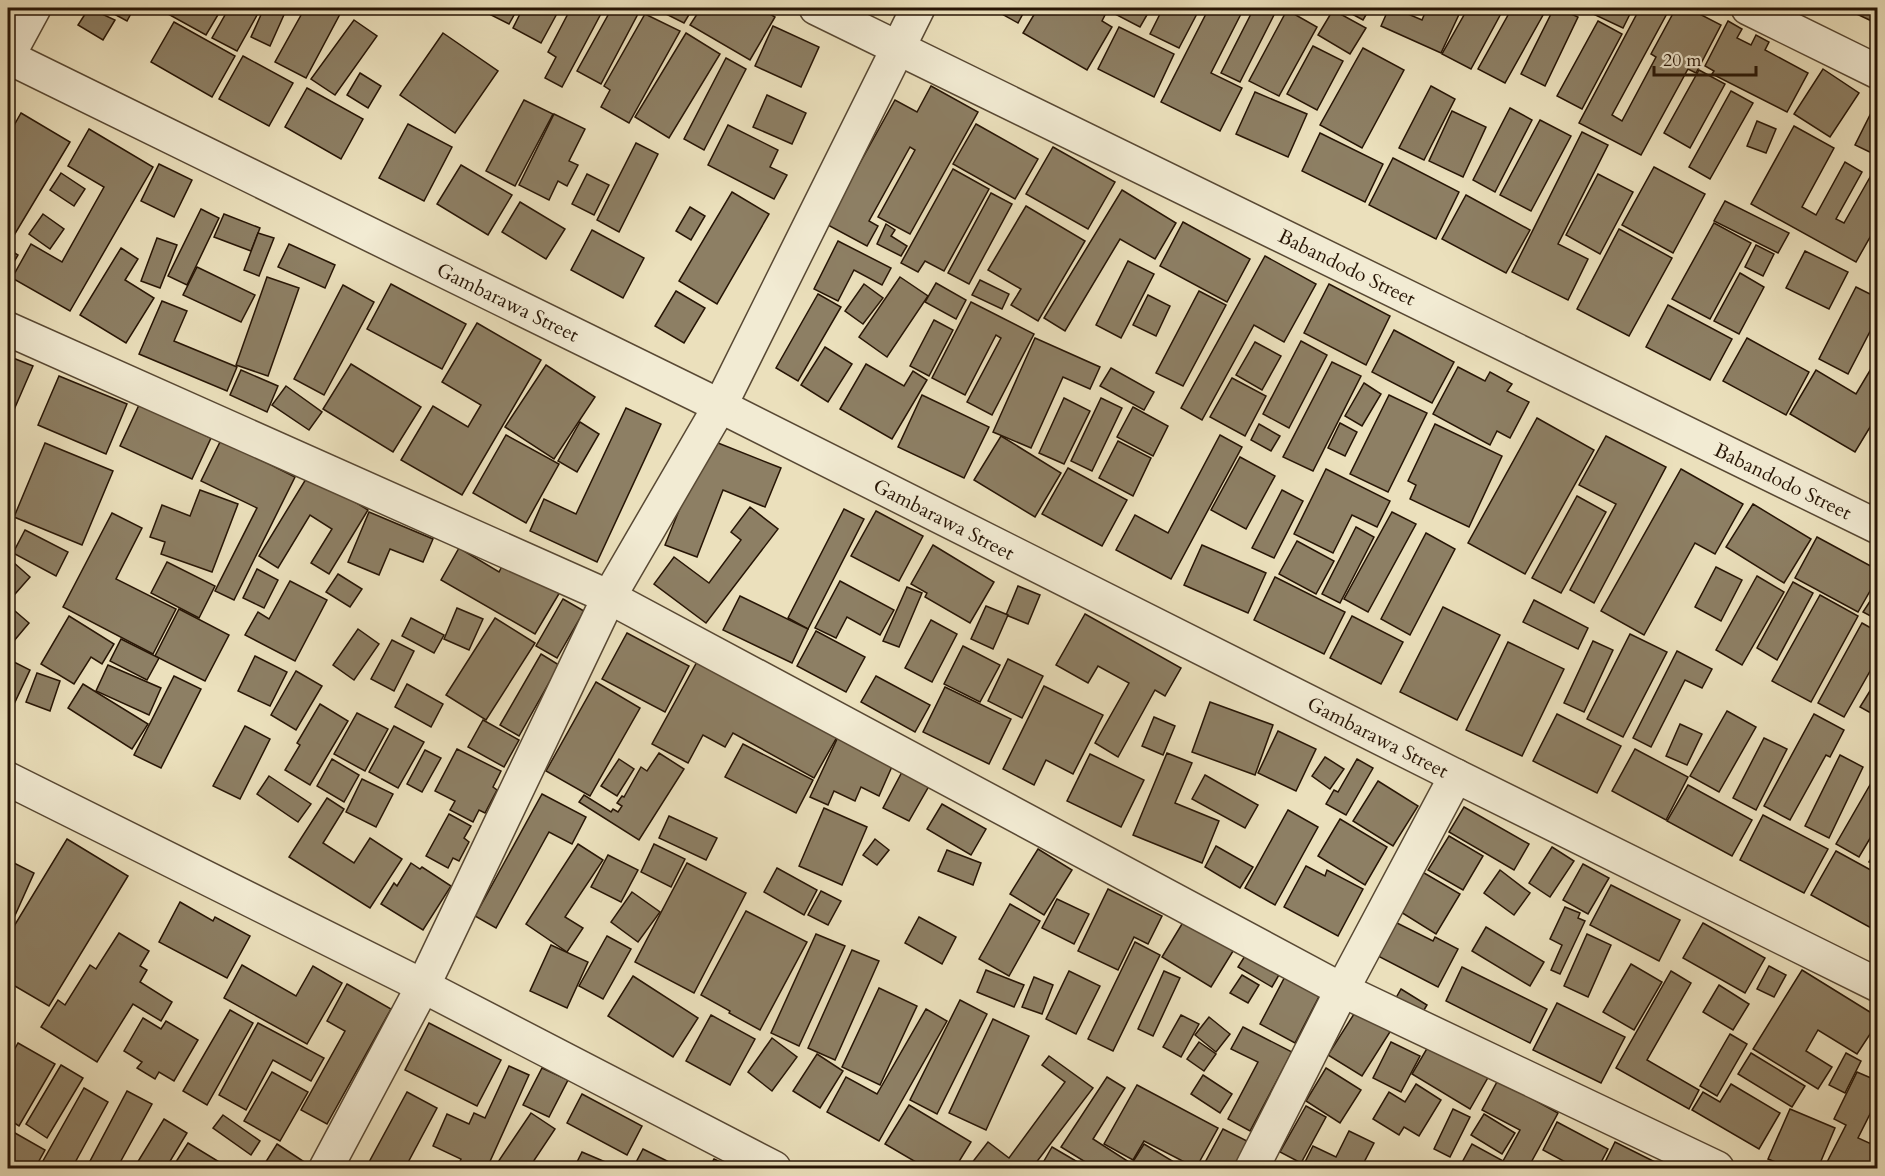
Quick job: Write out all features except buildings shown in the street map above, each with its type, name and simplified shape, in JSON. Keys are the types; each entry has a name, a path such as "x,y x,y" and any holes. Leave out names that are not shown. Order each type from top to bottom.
{"street":[{"path":"8,56 34,8"},
{"name":"Babandodo Street","path":"816,8 1878,527"},
{"path":"327,1168 423,986 609,597 720,406 918,8"},
{"path":"1748,8 1878,72"},
{"name":"Gambarawa Street","path":"8,56 720,406 1878,985"},
{"path":"8,329 609,597 1342,990 1718,1168"},
{"path":"1252,1168 1342,990 1456,776"},
{"path":"8,778 423,986 774,1168"}]}
